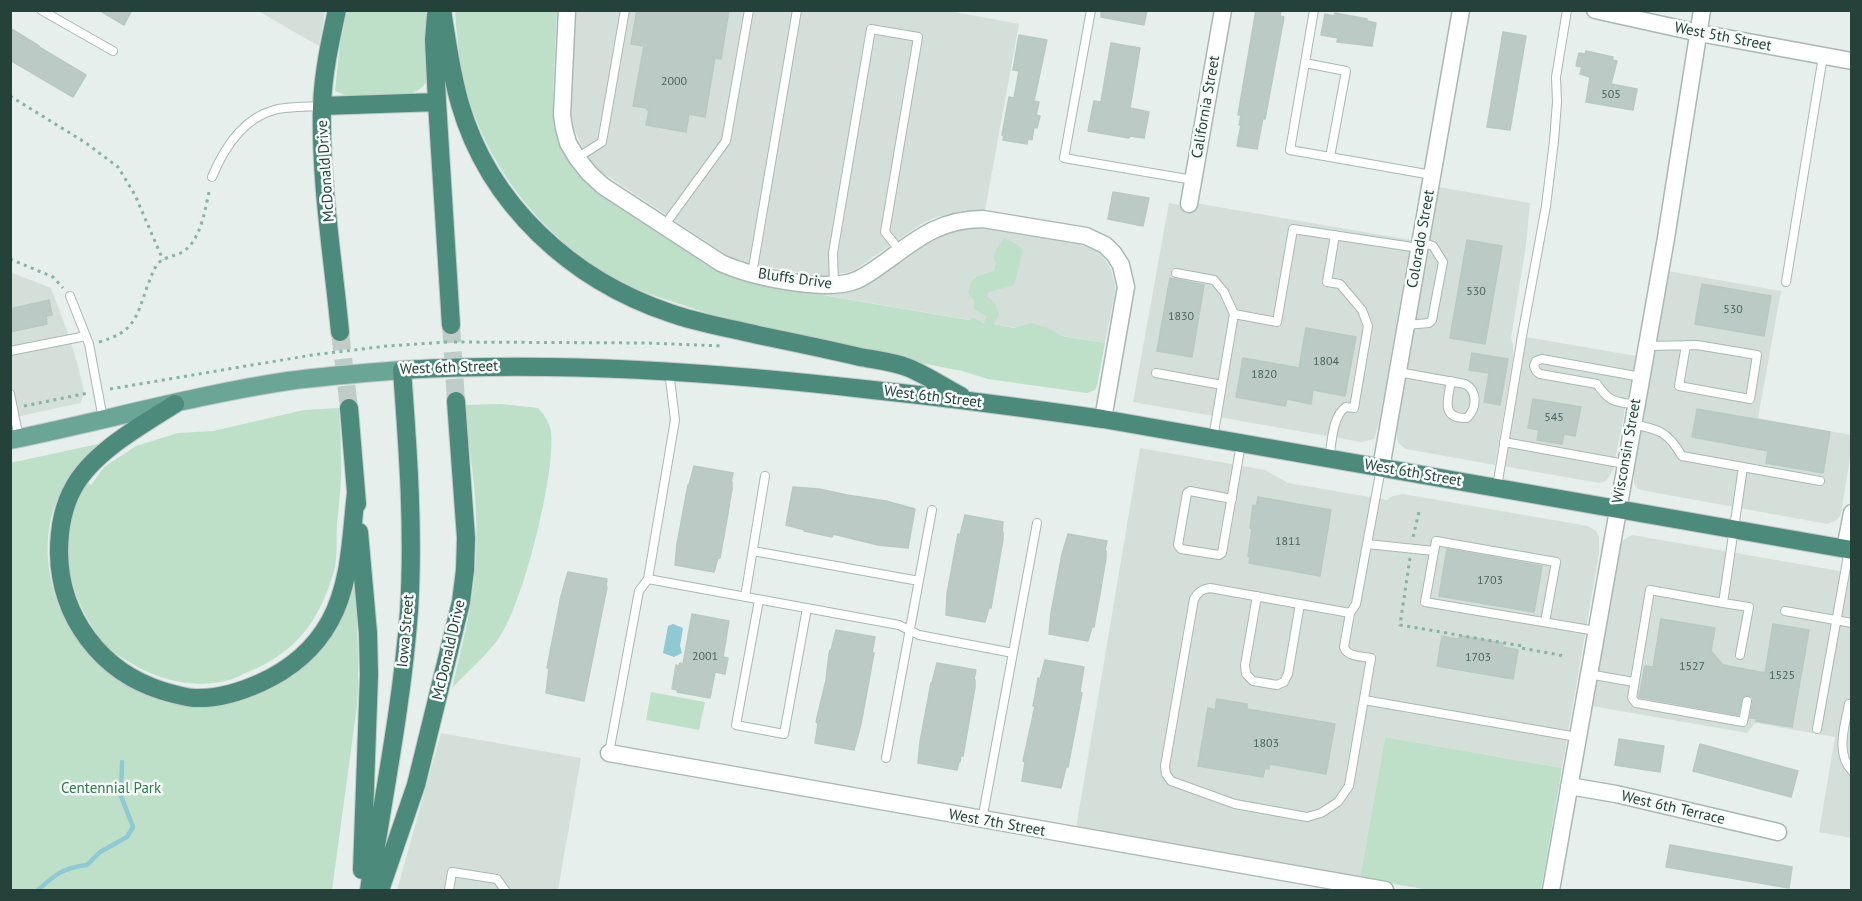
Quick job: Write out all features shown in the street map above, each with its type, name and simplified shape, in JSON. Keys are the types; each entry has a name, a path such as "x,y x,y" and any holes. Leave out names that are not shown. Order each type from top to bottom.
{"highway":[{"name":"McDonald Drive","path":"336,10 322,106 325,176 340,332"},
{"path":"436,10 434,40 451,325"},
{"path":"442,10 451,70 460,106 477,147 496,182 526,221 564,257 590,276 624,294 670,313 908,367 970,401"},
{"path":"322,106 437,102"},
{"name":"West 6th Street","path":"402,370 509,366 669,371 787,380 970,401 1103,419 1848,550"},
{"name":"Iowa Street","path":"369,891 400,694 409,610 410,476 402,370"},
{"name":"McDonald Drive","path":"380,891 416,785 461,602 466,538 456,402"},
{"path":"175,404 115,443 85,472 68,501 59,542 59,567 63,591 82,632 109,662 128,676 150,687 177,696 211,697 252,687 279,674 301,658 331,620 340,597 347,574 356,493"},
{"path":"349,408 368,633 369,675 361,891"}],"main road":[{"name":"West 6th Street","path":"15,439 286,381 340,374 402,370"}],"street":[{"name":"Bluffs Drive","path":"567,10 562,114 568,143 577,158 603,186 721,264 752,274 812,285 834,286 857,280 933,229 951,222 969,219 983,219 1086,236 1106,245 1121,265 1126,287 1103,419"},
{"name":"California Street","path":"1189,204 1222,10"},
{"name":"Colorado Street","path":"1381,468 1461,10"},
{"name":"Wisconsin Street","path":"1551,891 1666,238 1701,10"},
{"name":"West 5th Street","path":"1599,11 1699,33 1851,61"},
{"path":"1848,550 1851,513"},
{"name":"West 7th Street","path":"609,753 1385,891"},
{"name":"West 6th Terrace","path":"1569,786 1616,794 1778,832"}],"lane":[{"path":"41,10 112,51"},
{"path":"59,21 64,10"},
{"path":"577,158 602,141 625,10"},
{"path":"664,226 726,141 749,10"},
{"path":"752,274 797,10"},
{"path":"1091,10 1064,158 1193,180"},
{"path":"1314,10 1290,150 1432,175"},
{"path":"1497,488 1546,206 1554,141 1556,77 1568,10"},
{"path":"834,286 833,253 871,29 918,37 885,232 900,251"},
{"path":"1786,282 1823,56"},
{"path":"1305,63 1346,71 1330,157"},
{"path":"212,177 220,158 231,142 242,128 258,115 277,109 322,106"},
{"path":"1234,314 1277,322 1293,229 1433,246 1443,262 1432,320 1429,323 1406,325"},
{"path":"1329,459 1336,418 1346,407 1354,408 1368,326 1362,310 1340,284 1327,282 1335,235"},
{"path":"1176,273 1214,280 1224,292 1234,314 1213,438"},
{"path":"70,296 87,340 104,420"},
{"path":"10,351 87,340"},
{"path":"1646,346 1686,345 1697,345 1757,355 1750,399 1679,386 1686,345"},
{"path":"1636,405 1606,397 1596,384 1540,374 1534,366 1536,361 1542,359 1641,377"},
{"path":"609,753 639,591 648,579 675,420 669,371"},
{"path":"1398,372 1451,381 1471,387 1475,394 1472,413 1467,418 1458,418 1450,414 1446,408 1451,381"},
{"path":"1156,373 1222,385"},
{"path":"10,394 15,439"},
{"path":"1632,424 1655,428 1675,443 1683,456 1820,481"},
{"path":"1504,442 1625,464"},
{"path":"1232,499 1190,491 1187,493 1178,545 1181,549 1219,555 1222,553 1232,499 1241,443"},
{"path":"1723,603 1743,467"},
{"path":"1350,613 1210,588 1198,592 1194,599 1165,765 1166,774 1171,781 1234,804 1307,818 1321,813 1338,802 1349,786 1371,658 1349,654 1344,647 1350,613 1356,604 1381,468"},
{"path":"745,597 765,476"},
{"path":"886,758 932,510"},
{"path":"982,820 1037,523"},
{"path":"1545,622 1556,562 1436,541 1425,602 1596,631"},
{"path":"1367,544 1434,551"},
{"path":"1817,729 1848,550"},
{"path":"753,551 919,581"},
{"path":"648,579 899,625 919,634 1013,653"},
{"path":"1740,655 1749,607 1650,590 1632,698 1636,703 1743,722 1747,701"},
{"path":"1257,596 1245,665 1246,674 1253,681 1269,684 1277,685 1284,682 1288,674 1300,604"},
{"path":"759,600 736,725 784,734 807,608"},
{"path":"1785,611 1851,623"},
{"path":"1588,674 1634,682"},
{"path":"1364,700 1577,737"},
{"path":"1849,704 1842,742 1846,765 1851,771"},
{"path":"449,891 452,872 497,879 505,891"}],"path":[{"path":"10,96 86,143 118,167 135,195 163,260"},
{"path":"87,340 109,339 127,330 136,318 153,272 159,263 183,251 194,240 212,177"},
{"path":"10,259 53,277 70,296"}],"shaded area":[{"path":"944,10 1019,24 985,210 961,211 933,218 853,271 827,276 756,265 730,257 600,171 587,157 574,129 571,108 576,11"},
{"path":"258,11 325,11 319,46"},
{"path":"1439,187 1530,203 1526,245 1511,338 1513,358 1495,465 1406,449 1398,443 1397,430"},
{"path":"1169,203 1193,208 1195,203 1411,240 1379,423 1374,439 1361,442 1133,402"},
{"path":"968,228 993,229 1078,244 1093,248 1100,253 1110,267 1115,284 1105,343 819,294 840,293 868,284 932,239"},
{"path":"1667,271 1781,291 1758,418 1851,435 1851,452 1841,514 1837,520 1827,524 1637,488 1634,483 1634,470"},
{"path":"10,272 51,288 78,366 84,391 81,403 11,418"},
{"path":"1526,337 1636,356 1613,470 1606,481 1599,483 1503,466"},
{"path":"1140,448 1265,470 1288,483 1387,500 1403,494 1588,526 1596,531 1599,537 1599,553 1562,768 1385,737 1360,878 1076,828"},
{"path":"1632,535 1851,573 1851,838 1819,832 1835,737 1755,723 1747,733 1592,706 1618,555 1622,541"},
{"path":"441,733 581,758 558,890 397,890"}],"green space":[{"path":"347,11 426,11 428,79 424,86 403,95 347,96 335,91 340,45"},
{"path":"455,11 557,11 554,113 556,129 566,157 587,183 603,196 708,266 731,277 752,283 969,320 974,318 984,323 986,316 974,309 974,301 968,294 969,288 975,278 994,271 996,263 993,258 1004,238 1023,250 1012,286 989,292 987,296 995,303 999,314 994,324 1014,328 1032,323 1062,336 1105,343 1095,390 1087,393 988,379 962,371 792,336 725,319 647,293 620,281 569,247 546,226 507,179 478,125 468,96 459,54"},
{"path":"501,404 538,408 549,425 551,451 543,506 527,569 508,621 494,645 452,688 466,629 476,549 474,488 463,405"},
{"path":"339,408 341,475 335,566 322,604 314,619 294,644 267,663 237,677 225,681 198,684 161,677 137,667 111,650 103,642 83,611 74,588 69,565 71,522 85,481 91,485 104,467 136,446 178,433 213,431 304,410"},
{"name":"Centennial Park","path":"98,444 99,446 61,492 52,516 48,541 49,567 54,592 77,640 94,659 125,683 140,688 252,696 350,594 353,587 357,610 357,706 332,890 11,890 10,463"},
{"path":"651,692 705,702 699,730 646,720"},
{"path":"1385,737 1562,768 1541,890 1429,890 1360,878"}],"water":[{"path":"673,624 683,628 680,646 682,653 674,657 663,653 668,626"}],"building":[{"path":"99,10 132,10 124,25"},
{"path":"637,10 729,10 721,59 715,58 705,117 689,114 686,132 646,125 649,110 633,106 644,46 631,44"},
{"path":"1101,10 1147,10 1144,25 1101,17"},
{"path":"1256,10 1281,10 1280,16 1284,17 1265,119 1263,118 1257,149 1237,146 1241,125 1239,125 1241,115 1238,115"},
{"path":"1335,13 1376,23 1372,46 1337,42 1338,38 1321,35 1325,14 1334,16"},
{"path":"10,28 86,75 73,97 10,60"},
{"path":"1503,32 1526,36 1510,130 1487,127"},
{"path":"1019,35 1047,40 1034,101 1039,102 1036,115 1040,116 1037,128 1034,127 1032,140 1028,139 1027,144 1003,140 1002,135 1009,97 1014,98 1019,71 1013,70"},
{"path":"1111,43 1140,48 1130,108 1149,112 1144,138 1130,136 1129,138 1088,131 1094,101 1101,102"},
{"path":"1586,51 1613,57 1612,60 1617,61 1611,84 1637,89 1633,110 1586,102 1590,77 1580,74 1582,67 1576,66 1579,53 1585,54"},
{"path":"1113,192 1149,198 1143,226 1108,219"},
{"path":"1467,240 1502,246 1485,344 1450,338"},
{"path":"1170,278 1204,285 1192,357 1157,351"},
{"path":"1702,284 1771,296 1764,336 1695,324"},
{"path":"49,300 52,315 46,316 47,324 10,332 10,309"},
{"path":"1306,328 1356,337 1345,396 1313,390 1311,404 1287,399 1285,406 1236,397 1243,358 1299,368"},
{"path":"1472,353 1508,359 1500,405 1484,402 1489,373 1469,370"},
{"path":"1533,399 1581,407 1575,436 1564,434 1562,444 1537,440 1539,430 1528,428"},
{"path":"1697,409 1830,432 1823,473 1766,463 1768,451 1692,437"},
{"path":"694,466 733,473 720,558 718,558 714,572 675,565 688,485"},
{"path":"793,487 819,489 886,501 915,509 908,548 878,545 833,534 832,537 786,525"},
{"path":"1258,497 1331,510 1320,576 1249,563 1253,505 1256,506"},
{"path":"965,515 1003,522 1003,539 991,608 989,608 985,622 946,615 947,594 958,534 960,535"},
{"path":"1068,534 1107,541 1094,627 1092,627 1088,641 1049,634 1062,554"},
{"path":"1447,549 1542,566 1534,612 1439,596"},
{"path":"568,572 607,579 584,701 546,693 549,668 547,668"},
{"path":"692,614 729,621 723,657 728,658 725,674 715,672 710,698 672,689 676,665 683,664"},
{"path":"1661,619 1715,628 1711,651 1723,665 1765,673 1773,624 1809,630 1792,727 1750,718 1753,698 1749,695 1742,697 1738,715 1639,697 1645,666 1653,667"},
{"path":"836,630 875,637 861,724 854,750 815,743 818,723 816,722"},
{"path":"1442,636 1458,639 1461,636 1502,643 1503,647 1518,650 1513,679 1437,666"},
{"path":"1045,660 1084,667 1080,692 1082,693 1068,767 1066,767 1061,788 1022,781 1025,762 1023,761 1035,706 1033,706 1038,678 1040,679"},
{"path":"937,663 976,670 963,756 961,756 957,770 918,763 931,683"},
{"path":"1217,699 1247,704 1247,709 1335,724 1326,774 1270,764 1269,769 1265,768 1263,777 1198,766 1208,708 1215,710"},
{"path":"1619,739 1664,746 1660,772 1615,765"},
{"path":"1700,744 1798,771 1791,797 1693,771"},
{"path":"1670,845 1792,867 1789,888 1666,867"}],"waterway":[{"path":"38,890 60,873 87,865 100,852 127,837 133,827 121,796 122,762"}],"tunnel":[{"path":"451,325 456,401"},
{"path":"340,332 349,408"}]}
